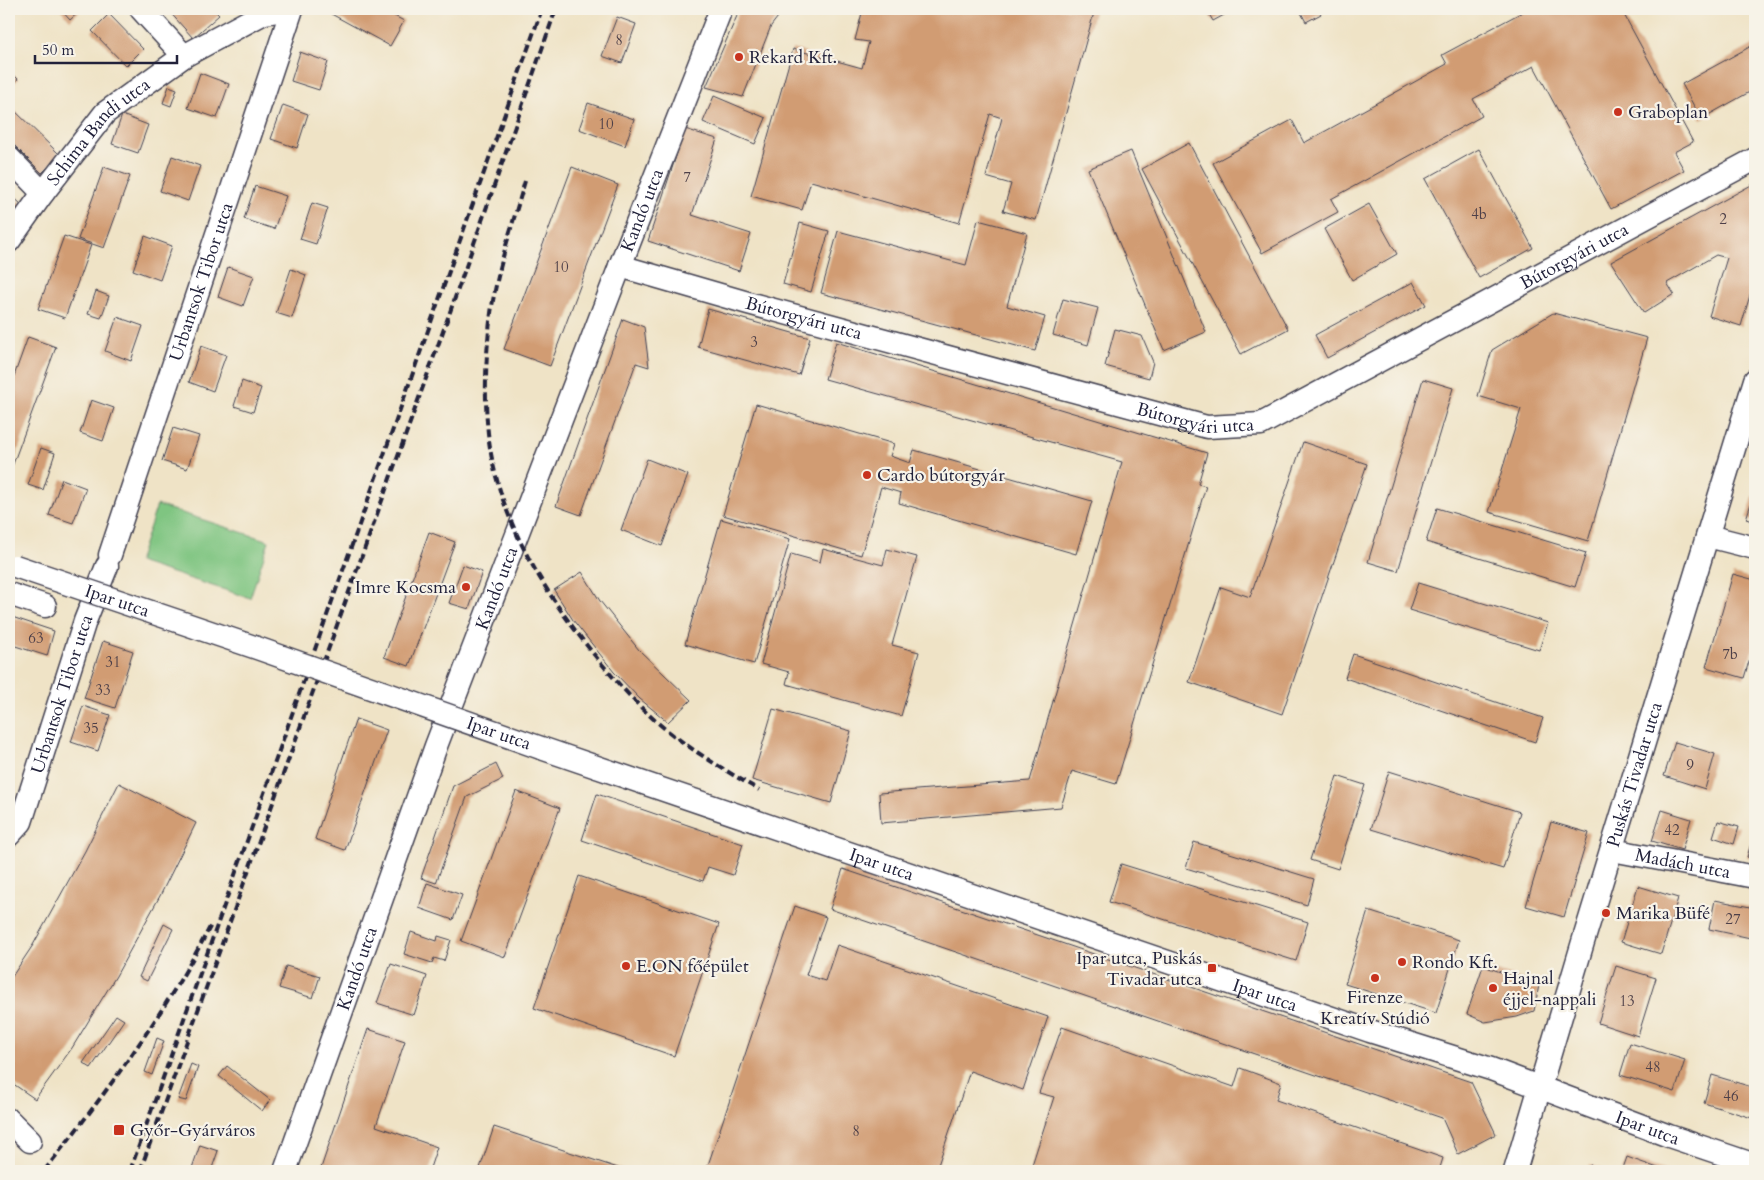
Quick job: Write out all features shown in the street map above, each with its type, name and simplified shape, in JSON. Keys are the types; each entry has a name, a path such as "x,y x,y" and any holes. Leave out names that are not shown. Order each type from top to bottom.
{"street":[{"path":"141,9 184,56"},
{"name":"Schima Bandi utca","path":"9,240 105,113 184,56 264,13 291,9"},
{"name":"Urbantsok Tibor utca","path":"15,829 85,621 109,561 291,9"},
{"name":"Kandó utca","path":"284,1171 436,746 620,266 722,9"},
{"path":"9,158 43,193"},
{"name":"Bútorgyári utca","path":"620,266 767,308 1207,427 1261,424 1755,159"},
{"name":"Puskás Tivadar utca","path":"1515,1171 1755,380"},
{"path":"1708,536 1755,548"},
{"name":"Ipar utca","path":"12,565 1370,1031 1491,1069 1669,1136 1755,1165"},
{"path":"9,594 45,606"},
{"name":"Madách utca","path":"1612,850 1755,877"},
{"path":"9,1120 30,1141"}],"green space":[{"path":"157,505 269,541 250,598 138,562"}],"building":[{"path":"60,9 82,9 70,20"},
{"path":"167,9 191,9 195,13 199,9 213,9 219,15 193,38"},
{"path":"325,9 381,9 404,21 390,46"},
{"name":"Rekard Kft.","path":"740,9 784,9 771,26 743,97 706,87"},
{"path":"863,9 1095,9 1036,220 1003,211 1011,184 986,177 1002,118 990,114 959,223 811,181 802,210 751,196 793,49 862,68 869,42 855,40"},
{"path":"1206,9 1235,9 1213,21"},
{"path":"1299,9 1318,9 1321,14 1306,22"},
{"path":"1528,9 1621,9 1693,142 1674,152 1684,170 1611,209 1534,66 1473,99 1482,116 1331,199 1338,212 1262,253 1213,163 1292,120 1304,143 1447,64 1442,55"},
{"path":"109,14 143,49 126,66 92,31"},
{"path":"617,17 636,24 622,63 602,56"},
{"path":"1755,44 1755,89 1701,119 1682,84"},
{"path":"300,52 328,62 319,90 291,81"},
{"path":"9,70 18,79 9,89"},
{"path":"200,73 229,84 217,118 188,108"},
{"path":"169,86 177,89 171,106 163,103"},
{"path":"714,96 766,118 755,144 703,122"},
{"path":"588,103 634,119 625,146 579,129"},
{"path":"9,105 60,155 42,173 9,140"},
{"path":"283,105 308,114 297,148 271,139"},
{"path":"122,115 148,125 138,153 112,144"},
{"path":"685,129 717,139 692,215 751,234 739,271 648,241"},
{"path":"1189,143 1288,329 1241,354 1142,169"},
{"path":"1479,149 1533,248 1479,278 1425,179"},
{"path":"1131,151 1206,332 1164,350 1088,169"},
{"path":"172,156 200,166 188,201 160,191"},
{"path":"104,167 130,176 104,248 78,239"},
{"path":"572,167 618,185 550,366 504,349"},
{"path":"1755,183 1755,278 1741,326 1709,316 1727,258 1716,255 1667,283 1674,294 1644,313 1611,262"},
{"path":"255,186 286,196 274,229 244,219"},
{"path":"9,193 22,205 9,219"},
{"path":"312,203 328,208 316,244 300,239"},
{"path":"1369,204 1397,254 1352,280 1324,229"},
{"path":"978,220 1027,233 1007,306 1045,317 1035,351 821,293 838,231 966,265"},
{"path":"800,223 829,231 811,292 783,284"},
{"path":"64,236 91,245 65,318 38,309"},
{"path":"145,236 172,246 160,280 133,270"},
{"path":"228,267 254,276 243,306 218,297"},
{"path":"291,269 306,275 292,318 276,313"},
{"path":"1413,282 1426,305 1327,358 1315,335"},
{"path":"96,291 109,296 101,318 88,314"},
{"path":"1063,299 1098,308 1088,345 1053,335"},
{"path":"708,309 810,338 799,375 698,347"},
{"path":"1553,313 1647,338 1588,541 1489,512 1521,409 1478,396 1492,350"},
{"path":"117,317 143,326 131,361 105,351"},
{"path":"623,319 644,327 649,367 636,363 581,515 556,506"},
{"path":"1115,329 1142,336 1153,362 1149,378 1105,366"},
{"path":"28,337 56,347 9,475 9,390"},
{"path":"836,342 1207,453 1198,484 1206,486 1116,784 1072,771 1061,807 881,823 879,793 1030,781 1122,462 825,379"},
{"path":"201,346 226,355 213,391 189,382"},
{"path":"1423,379 1453,388 1398,571 1368,562"},
{"path":"242,381 261,388 253,412 234,406"},
{"path":"91,400 114,408 103,441 80,433"},
{"name":"Cardo bútorgyár","path":"756,404 894,444 890,456 910,463 914,450 1092,501 1076,554 899,503 901,493 881,487 861,555 723,515"},
{"path":"173,428 199,436 187,469 162,461"},
{"path":"1303,442 1367,464 1282,714 1189,682 1221,587 1250,597"},
{"path":"41,448 55,453 43,490 28,485"},
{"path":"647,459 688,475 662,546 621,530"},
{"path":"62,479 86,488 73,523 49,515"},
{"path":"1755,491 1755,522 1746,519"},
{"path":"1437,508 1586,553 1575,587 1426,542"},
{"path":"721,519 790,539 754,664 685,644"},
{"path":"429,532 455,542 409,666 384,657"},
{"path":"823,549 883,565 887,549 917,557 892,645 919,652 901,716 786,684 789,672 761,664 791,554 820,562"},
{"name":"Imre Kocsma","path":"463,565 482,572 469,609 449,603"},
{"path":"582,572 600,601 639,650 691,700 668,722 640,699 614,672 573,620 554,590"},
{"path":"1733,574 1755,580 1755,641 1744,678 1706,667"},
{"path":"1418,583 1548,623 1539,650 1409,610"},
{"path":"9,616 54,631 47,656 9,644"},
{"path":"103,641 133,651 115,708 84,698"},
{"path":"1353,654 1543,718 1535,742 1345,678"},
{"path":"83,706 110,715 98,751 71,742"},
{"path":"773,709 851,731 831,803 752,780"},
{"path":"356,719 387,730 345,850 315,839"},
{"path":"1675,742 1715,754 1705,789 1664,776"},
{"path":"496,764 503,779 467,797 436,883 421,878 453,786"},
{"path":"1389,771 1520,812 1503,869 1371,829"},
{"path":"1337,776 1365,785 1338,869 1310,860"},
{"path":"119,783 196,823 161,894 116,976 72,1048 35,1099 9,1081 9,981 33,945 85,851"},
{"path":"516,791 560,808 505,957 461,941"},
{"path":"597,794 743,844 733,875 708,867 703,881 582,840"},
{"path":"1662,810 1691,819 1682,850 1652,841"},
{"path":"1718,821 1739,827 1734,844 1713,837"},
{"path":"1551,822 1589,833 1564,917 1526,906"},
{"path":"1755,830 1755,859 1747,857"},
{"path":"1194,842 1314,879 1307,905 1186,868"},
{"path":"1121,864 1308,922 1296,961 1109,902"},
{"path":"843,869 1471,1082 1496,1134 1458,1154 1442,1118 830,909"},
{"name":"E.ON főépület","path":"579,876 719,924 674,1056 534,1008"},
{"path":"427,883 462,895 453,920 419,908"},
{"path":"1638,886 1678,898 1661,954 1621,942"},
{"path":"1715,900 1755,908 1755,939 1709,929"},
{"path":"795,906 826,917 806,975 825,981 837,945 1048,1017 1023,1090 970,1071 936,1171 706,1171"},
{"name":"Rondo Kft.","path":"1368,911 1459,940 1436,1013 1345,984"},
{"path":"164,924 173,929 147,981 139,977"},
{"path":"411,932 437,941 438,936 451,940 444,961 434,958 432,963 404,954"},
{"path":"391,964 427,976 414,1015 377,1003"},
{"path":"286,966 320,976 313,998 279,988"},
{"name":"Hajnal éjjel-nappali","path":"1483,966 1539,985 1534,1011 1517,1017 1485,1022 1467,1014"},
{"path":"1616,966 1656,978 1638,1036 1598,1023"},
{"path":"116,1015 124,1020 91,1068 83,1063"},
{"path":"1062,1027 1234,1087 1240,1068 1281,1083 1276,1100 1443,1158 1439,1171 1030,1171 1054,1097 1039,1093"},
{"path":"368,1029 405,1041 376,1126 437,1147 429,1171 320,1171"},
{"path":"157,1038 164,1041 152,1075 145,1072"},
{"path":"1630,1043 1685,1060 1675,1092 1620,1075"},
{"path":"191,1064 198,1067 186,1101 178,1099"},
{"path":"227,1066 270,1100 262,1111 219,1076"},
{"path":"1712,1075 1755,1088 1755,1119 1704,1103"},
{"path":"494,1127 627,1171 479,1171"},
{"path":"200,1145 218,1151 211,1171 191,1171"},
{"path":"1627,1157 1666,1171 1622,1171"},
{"path":"1590,1165 1610,1171 1588,1171"}],"railway":[{"path":"130,1171 542,9"},
{"path":"140,1171 450,312 556,9"},
{"path":"525,181 497,280 489,328 486,373 488,433 493,464 511,522 539,576 573,628 626,692 644,711 675,737 710,761 759,790"},
{"path":"44,1171 134,1051 175,988 212,923"}],"place":[{"name":"Rekard Kft.","path":"739,57"},
{"name":"Graboplan","path":"1618,112"},
{"name":"Cardo bútorgyár","path":"867,475"},
{"name":"Imre Kocsma","path":"466,587"},
{"name":"Marika Büfé","path":"1606,913"},
{"name":"Rondo Kft.","path":"1402,962"},
{"name":"E.ON főépület","path":"626,966"},
{"name":"Ipar utca, Puskás Tivadar utca","path":"1212,968"},
{"name":"Firenze Kreatív Stúdió","path":"1375,978"},
{"name":"Hajnal éjjel-nappali","path":"1493,988"},
{"name":"Győr-Gyárváros","path":"119,1130"}]}
